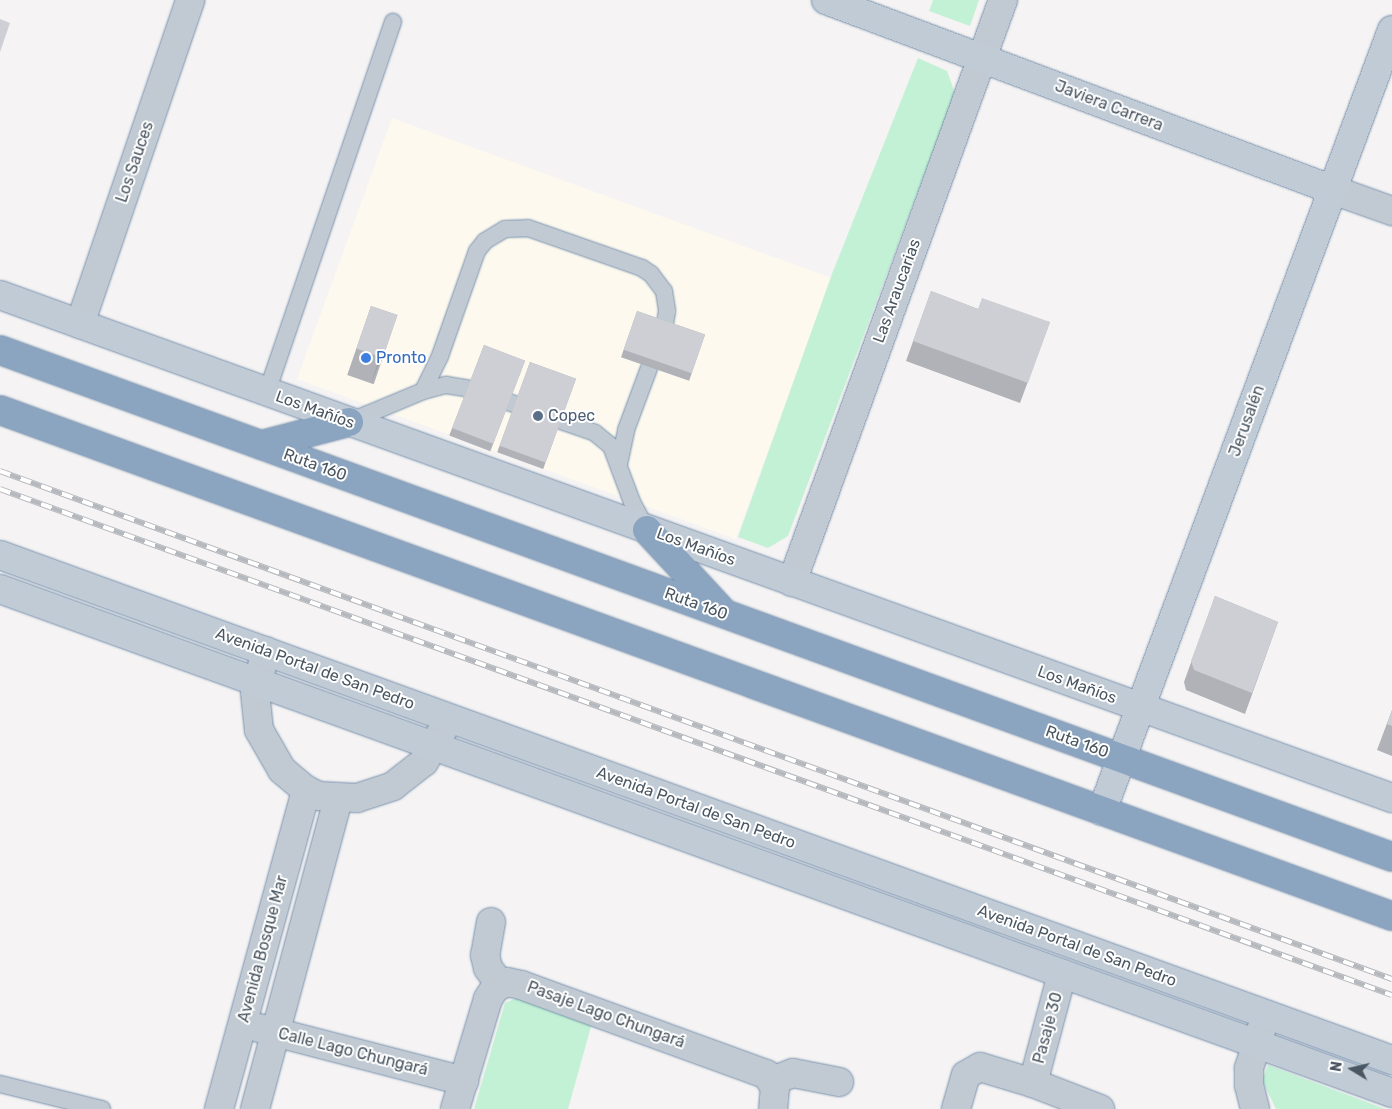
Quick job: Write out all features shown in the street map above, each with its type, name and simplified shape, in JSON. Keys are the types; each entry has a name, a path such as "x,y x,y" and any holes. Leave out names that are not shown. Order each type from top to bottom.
{"highway":[{"name":"Ruta 160","path":"0,350 1391,856"},
{"path":"0,410 1392,916"},
{"path":"261,445 349,422"},
{"path":"647,530 724,614"}],"street":[{"name":"Los Sauces","path":"80,324 190,0"},
{"name":"Javiera Carrera","path":"826,0 1392,211"},
{"name":"Las Araucarias","path":"792,582 1003,0"},
{"name":"Jerusalén","path":"1102,811 1392,30"},
{"name":"Los Mañíos","path":"0,295 1392,798"},
{"name":"Avenida Portal de San Pedro","path":"0,555 1392,1060"},
{"name":"Avenida Portal de San Pedro","path":"0,589 1392,1093"},
{"path":"266,650 256,682 256,714 265,745 282,770 306,790 338,799 357,798 393,786 415,772 436,746 449,719"},
{"name":"Avenida Bosque Mar","path":"219,1109 306,790"},
{"name":"Avenida Bosque Mar","path":"255,1109 338,799"},
{"path":"455,1109 488,999 500,984 488,968 485,955 491,922"},
{"name":"Pasaje 30","path":"1033,1083 1062,974"},
{"name":"Pasaje Lago Chungará","path":"500,984 521,984 757,1070 772,1081"},
{"path":"1255,1109 1249,1085 1256,1044 1266,1015"},
{"name":"Calle Lago Chungará","path":"243,1024 464,1081"},
{"name":"Pasaje 30","path":"956,1109 966,1075 980,1067 1033,1083 1100,1109"},
{"path":"773,1109 776,1093 772,1081 793,1073 839,1082"}],"lane":[{"path":"267,392 393,22"},
{"path":"423,391 440,356 477,251 485,241 505,229 533,229 642,268 651,274 664,291 667,311 664,328"},
{"path":"619,464 626,430 649,368"},
{"path":"349,422 423,391 458,386 514,404"},
{"path":"561,421 604,438 619,464 632,502 647,530"},
{"path":"0,1084 102,1109"}],"shaded area":[{"path":"392,118 831,278 736,539 297,379"}],"green space":[{"path":"933,0 979,0 970,26 929,11"},
{"path":"918,58 947,71 955,93 788,536 768,548 738,537 832,274"},
{"path":"519,997 592,1023 568,1109 474,1109 505,1003"},
{"path":"1268,1065 1385,1109 1276,1109 1262,1080"}],"building":[{"path":"0,19 10,23 0,52"},
{"path":"931,291 978,309 982,298 1050,322 1028,383 913,341"},
{"path":"371,306 397,315 383,358 356,349"},
{"path":"637,311 705,334 692,373 624,350"},
{"path":"484,345 525,361 493,444 452,428"},
{"path":"530,362 576,379 546,462 500,446"},
{"path":"1215,596 1278,622 1252,693 1194,670 1191,661"},
{"path":"1392,710 1392,726 1387,724"}],"railway":[{"path":"0,471 1392,979"},
{"path":"0,489 1392,995"}],"place":[{"name":"Pronto","path":"366,358"},
{"name":"Copec","path":"538,416"}]}
